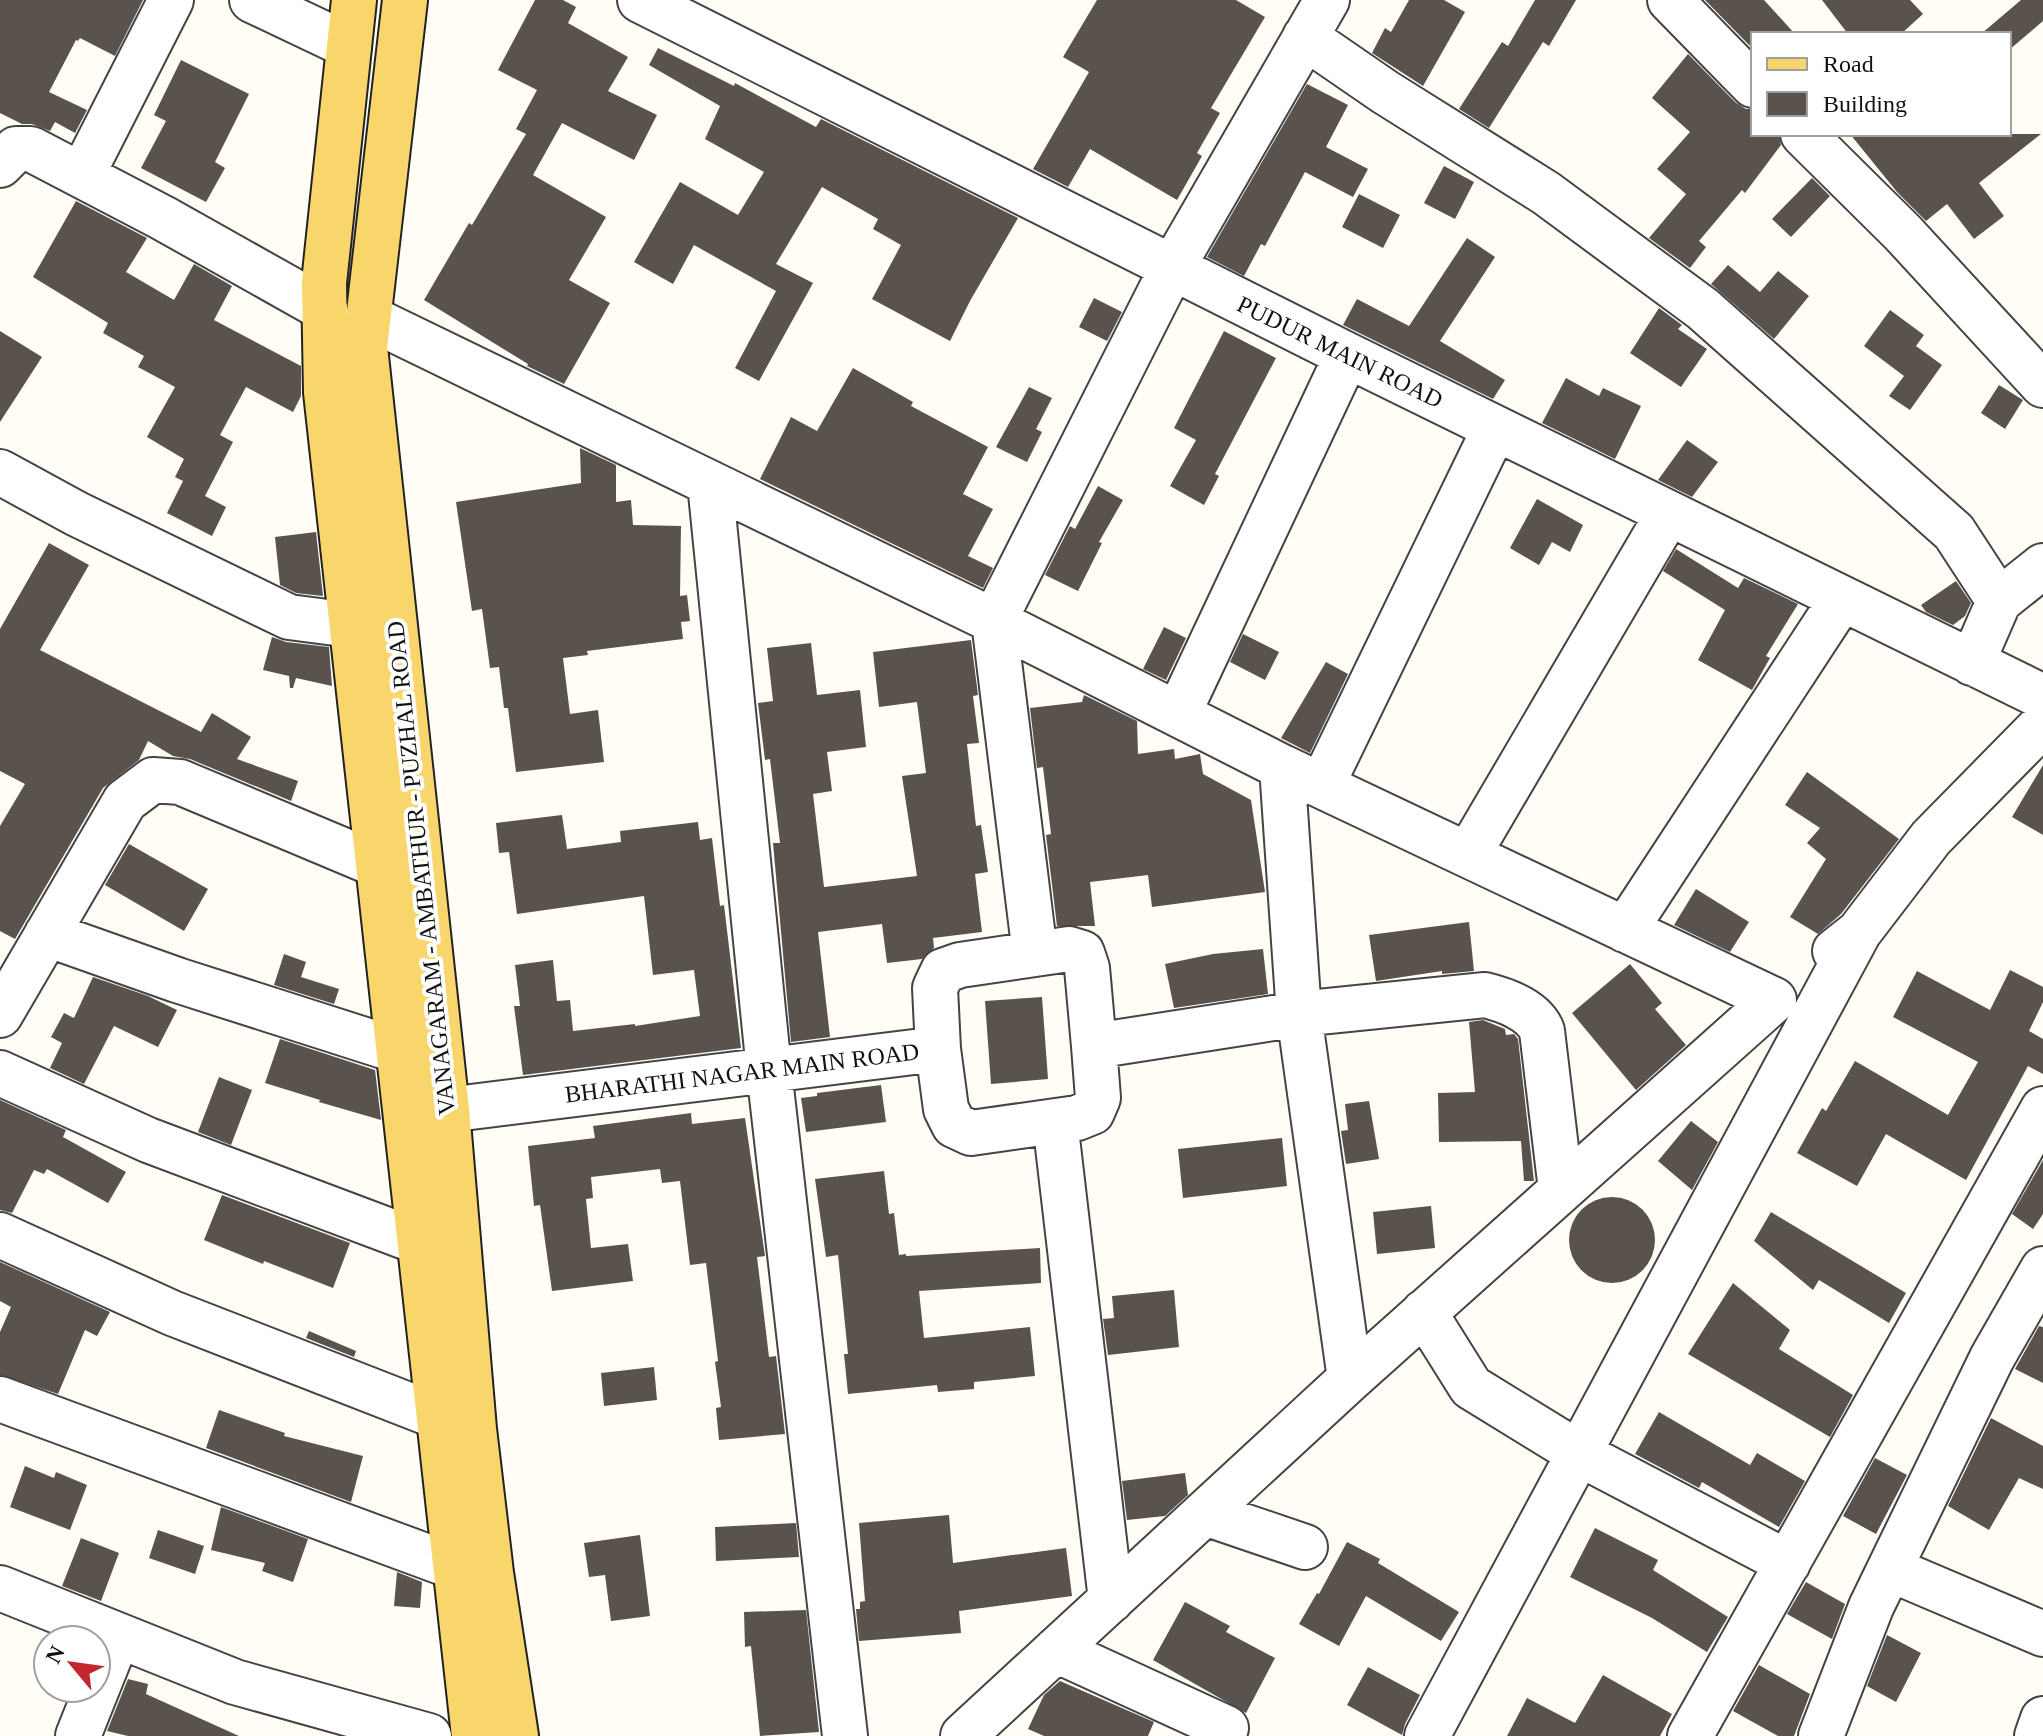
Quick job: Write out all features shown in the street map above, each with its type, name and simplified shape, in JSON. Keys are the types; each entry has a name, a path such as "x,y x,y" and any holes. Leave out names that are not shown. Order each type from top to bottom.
{"main road":[{"path":"354,0 324,283 326,392 473,1732"},
{"name":"VANAGARAM - AMBATHUR - PUZHAL ROAD","path":"405,0 365,347 422,858 474,1429 491,1573 516,1736"}],"street":[{"path":"82,175 171,0"},
{"path":"252,0 349,46"},
{"name":"PUDUR MAIN ROAD","path":"640,0 1347,355 2043,697"},
{"path":"1670,0 1751,83"},
{"path":"1035,954 994,621 1172,268 1314,12 1385,92 1546,193 1703,309 1954,532 1999,601"},
{"path":"1805,136 1903,233 2043,385"},
{"path":"0,165 16,149 31,149 325,309"},
{"path":"368,317 994,621 1282,767 1774,1000"},
{"path":"1178,714 1347,355"},
{"path":"1322,785 1495,428"},
{"path":"0,472 77,514 289,617 395,631"},
{"path":"710,483 769,1070 845,1736"},
{"path":"1468,855 1668,514"},
{"path":"1972,663 1999,601 2043,566"},
{"path":"1625,930 1841,600"},
{"path":"1427,1736 1859,932 1931,838 2043,724"},
{"path":"1282,767 1299,1014 1350,1379"},
{"path":"0,1015 125,801 153,780 180,782 378,865 422,858"},
{"path":"963,1736 1424,1312 1774,1000 1859,932"},
{"path":"47,934 177,980 399,1051"},
{"name":"BHARATHI NAGAR MAIN ROAD","path":"447,1110 938,1049 935,988 943,971 960,965 1069,949 1082,953 1087,968 1094,1046"},
{"path":"938,1049 946,1109 954,1125 971,1133 1055,1121 1092,1112 1098,1098 1094,1046 1299,1014 1485,995 1499,998 1535,1019 1542,1031 1561,1190"},
{"path":"0,1073 148,1140 419,1242"},
{"path":"1690,1736 2043,1109"},
{"path":"1055,1121 1111,1600"},
{"path":"0,1235 172,1313 439,1417"},
{"path":"1821,1736 1871,1607 1992,1358 2043,1269"},
{"path":"1424,1312 1471,1387 1580,1454 1788,1563"},
{"path":"0,1399 455,1567"},
{"path":"1205,1513 1305,1547"},
{"path":"1890,1569 2043,1634"},
{"path":"0,1588 235,1682 429,1736"},
{"path":"81,1735 118,1636"},
{"path":"1056,1650 1226,1728"},
{"path":"2037,1736 2043,1719"}],"building":[{"path":"0,0 143,0 115,56 80,38 76,40 49,92 87,110 75,133 55,122 50,131 32,124 22,124 0,113"},
{"path":"535,0 563,0 576,7 568,23 628,57 608,91 657,115 634,160 562,123 533,175 606,217 569,280 610,303 564,384 527,366 424,300 526,134 516,129 537,90 498,70"},
{"path":"1097,0 1236,0 1265,17 1211,108 1220,113 1197,153 1202,156 1177,200 1090,149 1068,187 1033,169 1089,72 1063,57"},
{"path":"1409,0 1444,0 1465,12 1423,86 1372,53 1385,28 1391,32"},
{"path":"1535,0 1576,0 1549,46 1543,42 1489,128 1459,109 1502,42 1508,46"},
{"path":"1705,0 1764,0 1793,32 1751,32 1751,47"},
{"path":"1822,0 1910,0 1923,14 1903,32 1846,32"},
{"path":"2021,0 2043,0 2043,21 2011,48 2011,32 1983,32"},
{"path":"658,48 734,86 735,83 816,127 821,119 1018,218 950,341 872,299 901,245 873,229 878,219 822,187 776,264 813,283 759,381 735,368 776,291 694,245 673,284 634,262 680,182 738,215 764,172 705,139 720,106 649,65"},
{"path":"1688,54 1735,102 1751,109 1751,136 1779,136 1781,145 1745,193 1742,190 1699,241 1706,247 1690,268 1649,238 1686,194 1657,169 1690,132 1652,98"},
{"path":"181,60 249,94 215,162 225,168 206,202 141,168 166,121 154,115"},
{"path":"1307,84 1348,105 1326,147 1368,169 1353,197 1305,172 1265,246 1261,244 1244,276 1207,257"},
{"path":"2041,134 1979,183 2004,216 1974,239 1947,204 1926,221 1897,192 1852,136"},
{"path":"1444,166 1474,182 1455,219 1424,203"},
{"path":"1812,178 1830,196 1791,237 1772,219"},
{"path":"1359,194 1400,215 1383,248 1342,227"},
{"path":"76,201 147,238 126,272 174,300 194,264 232,286 214,320 301,366 301,396 293,412 246,387 220,435 233,442 205,496 226,507 212,536 167,513 183,481 175,477 184,459 147,437 175,387 138,367 144,356 103,333 108,323 33,277"},
{"path":"1467,238 1495,257 1440,341 1505,380 1493,399 1343,325 1357,299 1409,326"},
{"path":"1728,265 1760,292 1778,271 1809,296 1774,339 1711,284"},
{"path":"1094,298 1122,312 1107,341 1079,327"},
{"path":"1659,308 1682,325 1678,329 1707,349 1681,387 1630,353"},
{"path":"1890,310 1924,335 1916,346 1942,365 1910,410 1889,396 1904,376 1864,346"},
{"path":"0,331 42,357 0,422"},
{"path":"1224,331 1276,358 1215,474 1219,476 1204,505 1170,486 1196,440 1174,428"},
{"path":"853,368 913,402 911,406 988,447 963,494 993,509 968,556 993,568 983,588 760,479 791,417 817,431"},
{"path":"1566,378 1599,396 1603,388 1641,406 1615,459 1542,423"},
{"path":"1999,385 2023,400 2005,429 1981,413"},
{"path":"1029,387 1052,398 1036,429 1042,432 1027,462 996,447"},
{"path":"1687,440 1718,462 1692,497 1658,480"},
{"path":"580,448 616,465 616,502 631,500 633,525 681,526 680,596 687,595 690,621 681,622 683,639 587,651 588,655 563,658 570,714 598,710 604,762 516,772 499,667 490,668 482,609 472,611 456,502 581,483"},
{"path":"1098,486 1123,500 1099,542 1102,543 1078,591 1045,575 1070,526 1075,529"},
{"path":"1537,499 1583,525 1570,552 1552,542 1539,565 1510,548"},
{"path":"316,532 323,596 296,593 280,585 275,537"},
{"path":"49,543 89,565 40,650 201,732 212,713 251,737 237,759 298,781 291,801 190,759 173,756 148,741 139,760 103,788 15,939 0,931 0,826 25,784 0,771 0,629"},
{"path":"1676,549 1738,588 1744,578 1798,604 1766,656 1770,658 1752,690 1698,660 1725,610 1663,571"},
{"path":"1956,581 1971,603 1965,616 1953,625 1926,612 1921,605"},
{"path":"1164,627 1186,638 1166,680 1143,669"},
{"path":"1243,634 1279,652 1265,680 1230,662"},
{"path":"272,637 286,642 329,647 332,686 296,678 293,688 290,688 289,676 263,670"},
{"path":"971,640 978,695 973,696 979,743 967,744 976,826 981,825 988,872 975,874 982,932 933,938 934,948 922,959 887,963 882,924 818,932 830,1037 791,1042 773,843 780,843 770,759 765,760 758,703 773,701 767,648 811,643 817,695 860,690 866,747 827,752 832,791 813,794 824,887 917,876 902,776 926,773 917,702 879,707 873,652"},
{"path":"1326,662 1348,674 1310,753 1281,738"},
{"path":"1084,695 1137,721 1138,754 1174,749 1175,759 1200,754 1203,774 1251,800 1265,892 1152,907 1148,875 1090,882 1095,926 1057,926 1046,835 1051,834 1043,767 1037,768 1030,708 1082,702"},
{"path":"2043,765 2043,835 2012,817"},
{"path":"1807,772 1899,839 1841,914 1818,934 1790,917 1826,859 1807,843 1820,828 1785,805"},
{"path":"562,815 567,849 621,842 620,831 698,822 700,840 712,838 720,906 724,905 741,1048 523,1075 514,1006 520,1006 515,965 553,960 557,1001 570,1000 573,1031 700,1016 694,970 653,975 644,896 517,914 509,852 499,853 496,823"},
{"path":"129,844 208,889 184,931 105,885"},
{"path":"1696,889 1749,922 1730,952 1674,925"},
{"path":"1469,922 1474,971 1442,974 1442,971 1376,981 1369,935"},
{"path":"1263,949 1268,994 1174,1008 1165,964 1213,954"},
{"path":"284,954 306,962 301,977 339,989 334,1004 274,985"},
{"path":"1630,964 1662,1003 1655,1009 1686,1045 1636,1090 1572,1013"},
{"path":"2010,970 2043,987 2043,1002 2029,1031 2043,1039 2043,1074 2028,1066 1966,1180 1886,1134 1857,1186 1797,1153 1822,1108 1826,1111 1855,1061 1948,1115 1978,1062 1893,1017 1917,971 1990,1010"},
{"path":"93,977 148,996 177,1010 158,1047 114,1026 84,1084 50,1068 62,1043 51,1037 64,1013 74,1018"},
{"path":"1042,997 1048,1079 991,1084 985,1001"},
{"path":"1483,1020 1505,1029 1506,1035 1514,1034 1518,1039 1534,1181 1524,1181 1521,1141 1439,1142 1438,1093 1475,1092 1469,1022"},
{"path":"280,1039 375,1070 381,1120 265,1083"},
{"path":"219,1077 252,1090 231,1145 198,1132"},
{"path":"881,1085 886,1122 806,1132 801,1098"},
{"path":"0,1100 66,1130 63,1137 126,1172 108,1203 47,1169 44,1174 34,1170 12,1213 0,1210"},
{"path":"1369,1101 1379,1159 1346,1164 1341,1131 1348,1130 1345,1104"},
{"path":"691,1113 692,1124 745,1118 765,1256 757,1257 769,1357 776,1356 785,1434 719,1440 716,1408 721,1407 715,1362 718,1361 706,1263 690,1265 680,1181 662,1183 660,1169 591,1177 593,1198 586,1199 591,1248 628,1244 633,1281 552,1291 540,1205 534,1206 528,1146 595,1138 593,1126"},
{"path":"1691,1121 1718,1142 1692,1190 1658,1161"},
{"path":"1282,1138 1287,1186 1183,1198 1178,1149"},
{"path":"2043,1160 2043,1214 2033,1229 2012,1214"},
{"path":"884,1171 889,1214 894,1213 899,1255 1040,1248 1041,1283 919,1291 924,1338 1030,1327 1035,1376 974,1382 974,1389 938,1392 937,1385 848,1394 844,1354 848,1354 838,1255 826,1257 815,1179"},
{"path":"222,1195 350,1243 333,1288 204,1240"},
{"path":"1612,1197 1629,1200 1643,1209 1652,1223 1655,1240 1652,1257 1643,1271 1629,1280 1612,1283 1595,1280 1581,1271 1572,1257 1569,1240 1572,1223 1581,1209 1595,1200"},
{"path":"1431,1206 1435,1248 1377,1254 1373,1212"},
{"path":"1771,1212 1906,1293 1889,1323 1819,1280 1813,1290 1754,1241"},
{"path":"0,1262 110,1312 97,1336 85,1330 58,1394 0,1375 0,1332 11,1307 0,1301"},
{"path":"1733,1283 1790,1330 1779,1349 1853,1395 1830,1437 1688,1354"},
{"path":"1174,1290 1179,1347 1108,1355 1103,1319 1114,1318 1112,1296"},
{"path":"2039,1326 2043,1327 2043,1383 2015,1369"},
{"path":"309,1331 356,1351 354,1357 306,1338"},
{"path":"654,1367 657,1400 604,1406 601,1373"},
{"path":"219,1410 285,1433 284,1436 363,1456 351,1502 206,1448"},
{"path":"1659,1412 1750,1465 1757,1453 1805,1481 1779,1527 1702,1482 1699,1488 1635,1454"},
{"path":"1991,1418 2043,1446 2043,1489 2019,1478 1989,1530 1948,1506"},
{"path":"1875,1458 1907,1475 1876,1534 1843,1516"},
{"path":"25,1466 54,1478 56,1472 87,1485 70,1530 10,1507"},
{"path":"1185,1473 1188,1495 1165,1516 1127,1520 1122,1481"},
{"path":"221,1507 308,1539 293,1582 262,1571 265,1563 211,1550"},
{"path":"949,1515 953,1563 1066,1548 1072,1596 959,1611 961,1633 859,1641 856,1609 860,1609 860,1602 865,1601 859,1523"},
{"path":"796,1523 799,1557 716,1561 715,1527"},
{"path":"1595,1528 1658,1560 1653,1570 1728,1617 1707,1652 1652,1618 1570,1577"},
{"path":"158,1530 204,1546 195,1574 149,1558"},
{"path":"640,1535 650,1616 611,1621 605,1575 589,1577 584,1543"},
{"path":"81,1538 119,1553 101,1601 62,1586"},
{"path":"1347,1542 1380,1559 1378,1563 1459,1612 1441,1641 1366,1596 1339,1646 1299,1624"},
{"path":"397,1572 422,1582 420,1608 394,1606"},
{"path":"1806,1582 1845,1604 1832,1639 1787,1614"},
{"path":"1185,1602 1230,1626 1226,1632 1275,1658 1246,1713 1153,1660"},
{"path":"806,1610 819,1732 760,1736 751,1646 745,1647 744,1612"},
{"path":"1887,1635 1921,1653 1896,1702 1867,1686"},
{"path":"1759,1665 1810,1694 1794,1736 1778,1736 1733,1711"},
{"path":"1368,1667 1420,1695 1402,1735 1347,1705"},
{"path":"1603,1675 1672,1714 1660,1736 1507,1736 1527,1698 1575,1723"},
{"path":"128,1679 148,1684 146,1694 239,1736 128,1736 107,1731"},
{"path":"1060,1681 1154,1722 1148,1736 1044,1736 1028,1729 1044,1695"}]}
